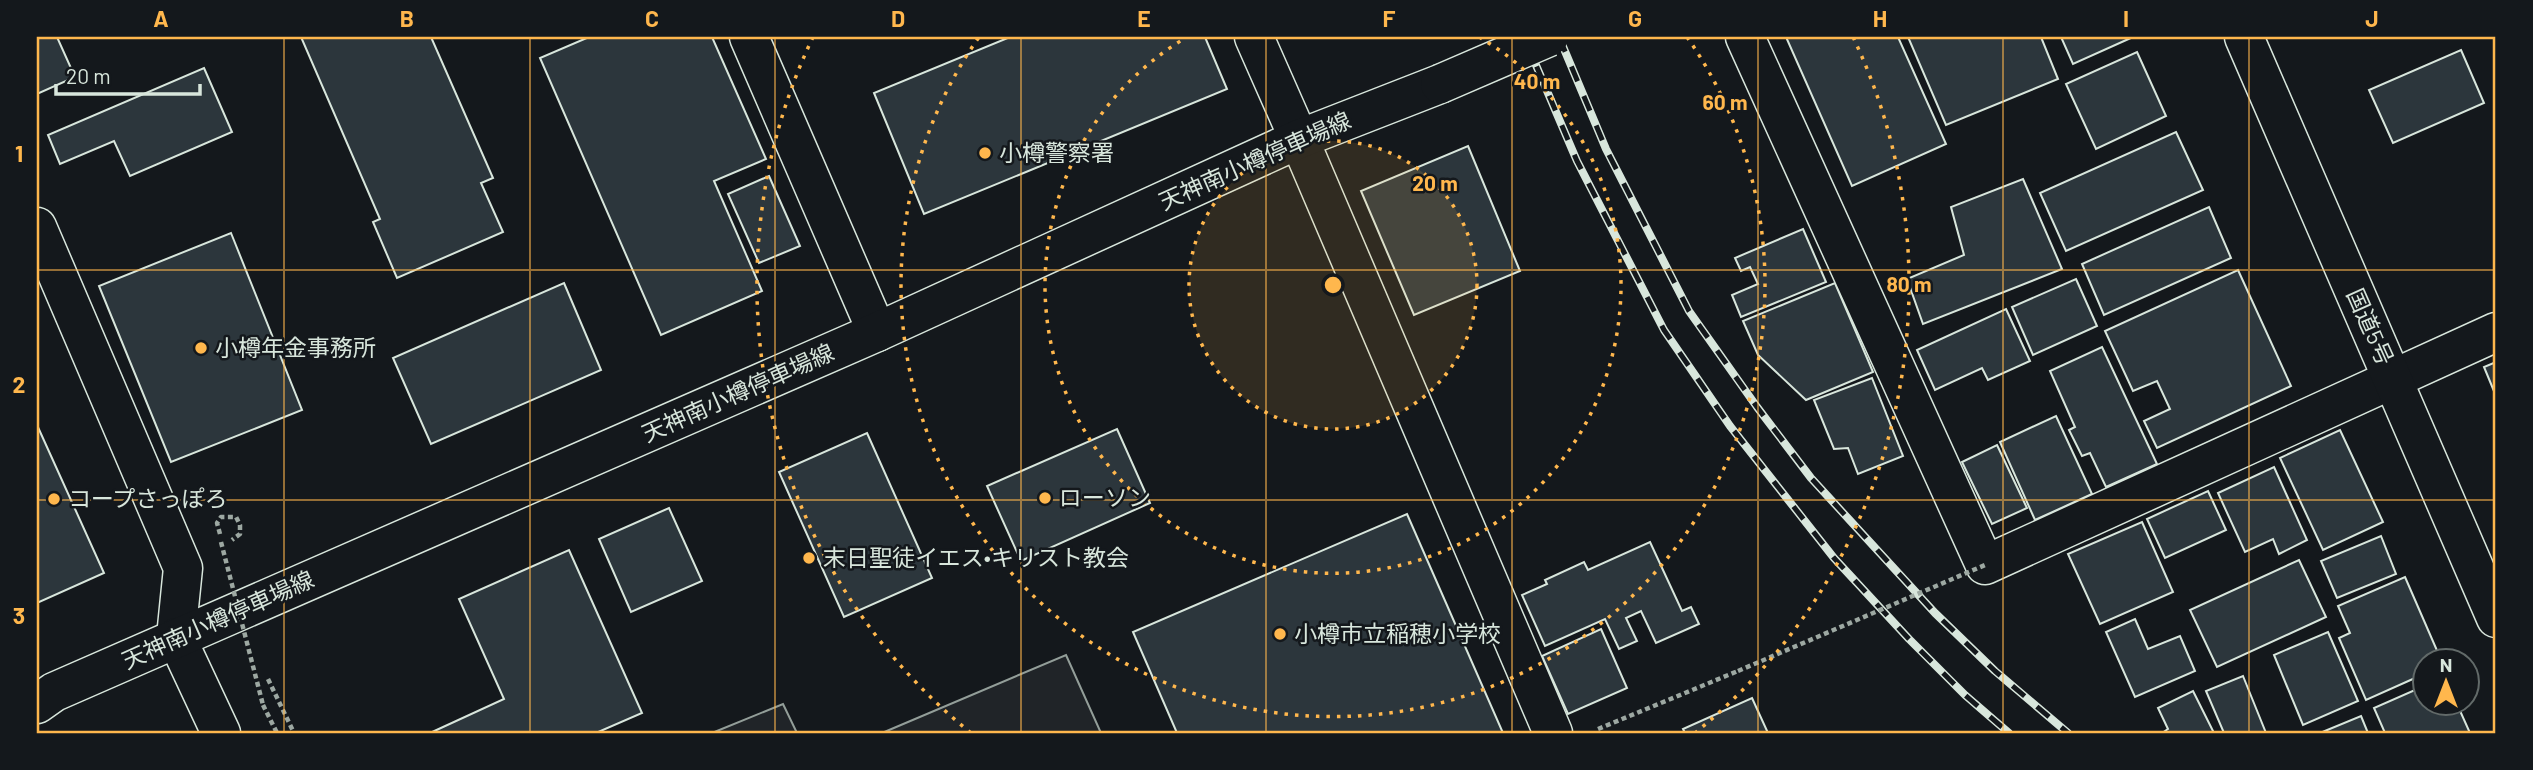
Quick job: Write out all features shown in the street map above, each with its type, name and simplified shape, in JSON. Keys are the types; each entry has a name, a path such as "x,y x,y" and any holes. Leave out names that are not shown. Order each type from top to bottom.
{"main road":[{"path":"749,37 877,332"},
{"path":"1254,37 1553,733"},
{"name":"天神南小樽停車場線","path":"37,704 54,692 877,332 1299,139 1549,37"},
{"path":"1745,37 1985,565 2496,332"},
{"name":"国道5号","path":"2244,37 2496,618"},
{"path":"37,227 183,568 176,638 221,733"}],"path":[{"path":"232,540 240,534 240,525 236,517 221,517 217,523 221,542 264,705 277,733"},
{"path":"1587,733 1985,565"},
{"path":"268,679 294,733"}],"shaded area":[{"path":"1066,655 1101,733 882,733"},
{"path":"783,704 797,733 712,733"}],"building":[{"path":"37,37 57,37 75,77 37,94"},
{"path":"301,37 431,37 493,178 481,183 503,232 397,278 373,222 380,219"},
{"path":"589,37 712,37 766,159 714,181 762,291 661,335 540,58"},
{"name":"小樽警察署","path":"1010,37 1205,37 1227,89 924,214 874,93"},
{"path":"1786,37 1898,37 1946,144 1852,186"},
{"path":"1908,37 2041,37 2058,79 1946,125"},
{"path":"2061,37 2133,37 2073,64"},
{"path":"2461,50 2484,103 2393,143 2369,90"},
{"path":"2137,52 2166,116 2096,149 2066,84"},
{"path":"204,68 232,132 130,176 114,141 60,164 48,135"},
{"path":"2176,132 2203,190 2066,251 2040,193"},
{"path":"1468,146 1520,271 1414,315 1361,191"},
{"path":"769,176 800,246 759,263 728,194"},
{"path":"2023,179 2062,269 1923,324 1907,279 1964,255 1951,207"},
{"path":"2209,207 2231,258 2104,315 2082,264"},
{"path":"1803,229 1826,282 1741,317 1732,295 1758,284 1750,267 1741,271 1735,258"},
{"name":"小樽年金事務所","path":"231,233 302,410 171,462 99,286"},
{"path":"2238,270 2291,386 2157,448 2144,421 2170,409 2157,381 2133,391 2105,331"},
{"path":"2076,279 2097,326 2033,355 2012,307"},
{"path":"564,283 601,370 431,444 393,358"},
{"path":"1835,283 1873,372 1806,400 1758,355 1743,321"},
{"path":"2006,309 2030,361 1988,380 1982,368 1935,390 1917,350"},
{"path":"2102,347 2157,464 2106,487 2090,453 2082,456 2069,430 2075,427 2050,371"},
{"path":"2496,362 2496,396 2484,367"},
{"path":"1872,378 1903,456 1858,474 1848,448 1834,449 1814,400"},
{"path":"2056,416 2092,494 2035,520 2000,442"},
{"name":"コープさっぽろ","path":"37,425 104,573 37,603"},
{"path":"1117,429 1150,503 1021,561 987,486"},
{"path":"2340,430 2383,522 2323,550 2280,458"},
{"path":"867,433 932,578 844,617 779,472"},
{"path":"1997,445 2027,508 1992,524 1962,462"},
{"path":"2274,467 2307,540 2279,554 2273,539 2245,552 2218,493"},
{"path":"2208,491 2226,530 2165,558 2147,519"},
{"path":"669,508 702,581 631,612 599,539"},
{"path":"1407,514 1503,733 1177,733 1133,632"},
{"path":"2142,522 2173,592 2100,624 2068,554"},
{"path":"2381,536 2396,574 2337,598 2321,561"},
{"path":"1650,542 1682,611 1691,607 1699,624 1656,643 1641,611 1626,618 1637,641 1619,649 1605,619 1545,646 1522,595 1547,584 1545,580 1584,562 1588,570"},
{"path":"569,550 642,713 596,733 430,733 504,699 459,599"},
{"path":"2299,560 2326,617 2217,667 2190,610"},
{"path":"2405,577 2436,648 2410,648 2410,680 2366,700 2339,638 2350,633 2338,606"},
{"path":"2135,619 2148,649 2180,636 2195,671 2135,697 2106,632"},
{"path":"1601,629 1627,688 1568,714 1542,656"},
{"path":"2328,632 2358,701 2303,725 2274,655"},
{"path":"2243,676 2266,733 2224,733 2206,691"},
{"path":"2193,691 2214,733 2162,733 2168,729 2158,708"},
{"path":"2410,692 2410,718 2463,718 2470,733 2385,733 2374,708"},
{"path":"1752,698 1768,733 1685,733 1683,729"},
{"path":"2361,716 2368,733 2320,733"}],"railway":[{"path":"1524,37 1577,161 1664,330 1730,426 1834,558 1909,639 1965,695 2009,733"},
{"path":"1559,37 1606,149 1689,311 1757,407 1811,478 1935,613 1995,671 2068,733"}],"place":[{"name":"小樽警察署","path":"985,153"},
{"name":"小樽年金事務所","path":"201,348"},
{"name":"ローソン","path":"1045,498"},
{"name":"コープさっぽろ","path":"54,499"},
{"name":"末日聖徒イエス•キリスト教会","path":"809,558"},
{"name":"小樽市立稲穂小学校","path":"1280,634"}]}
